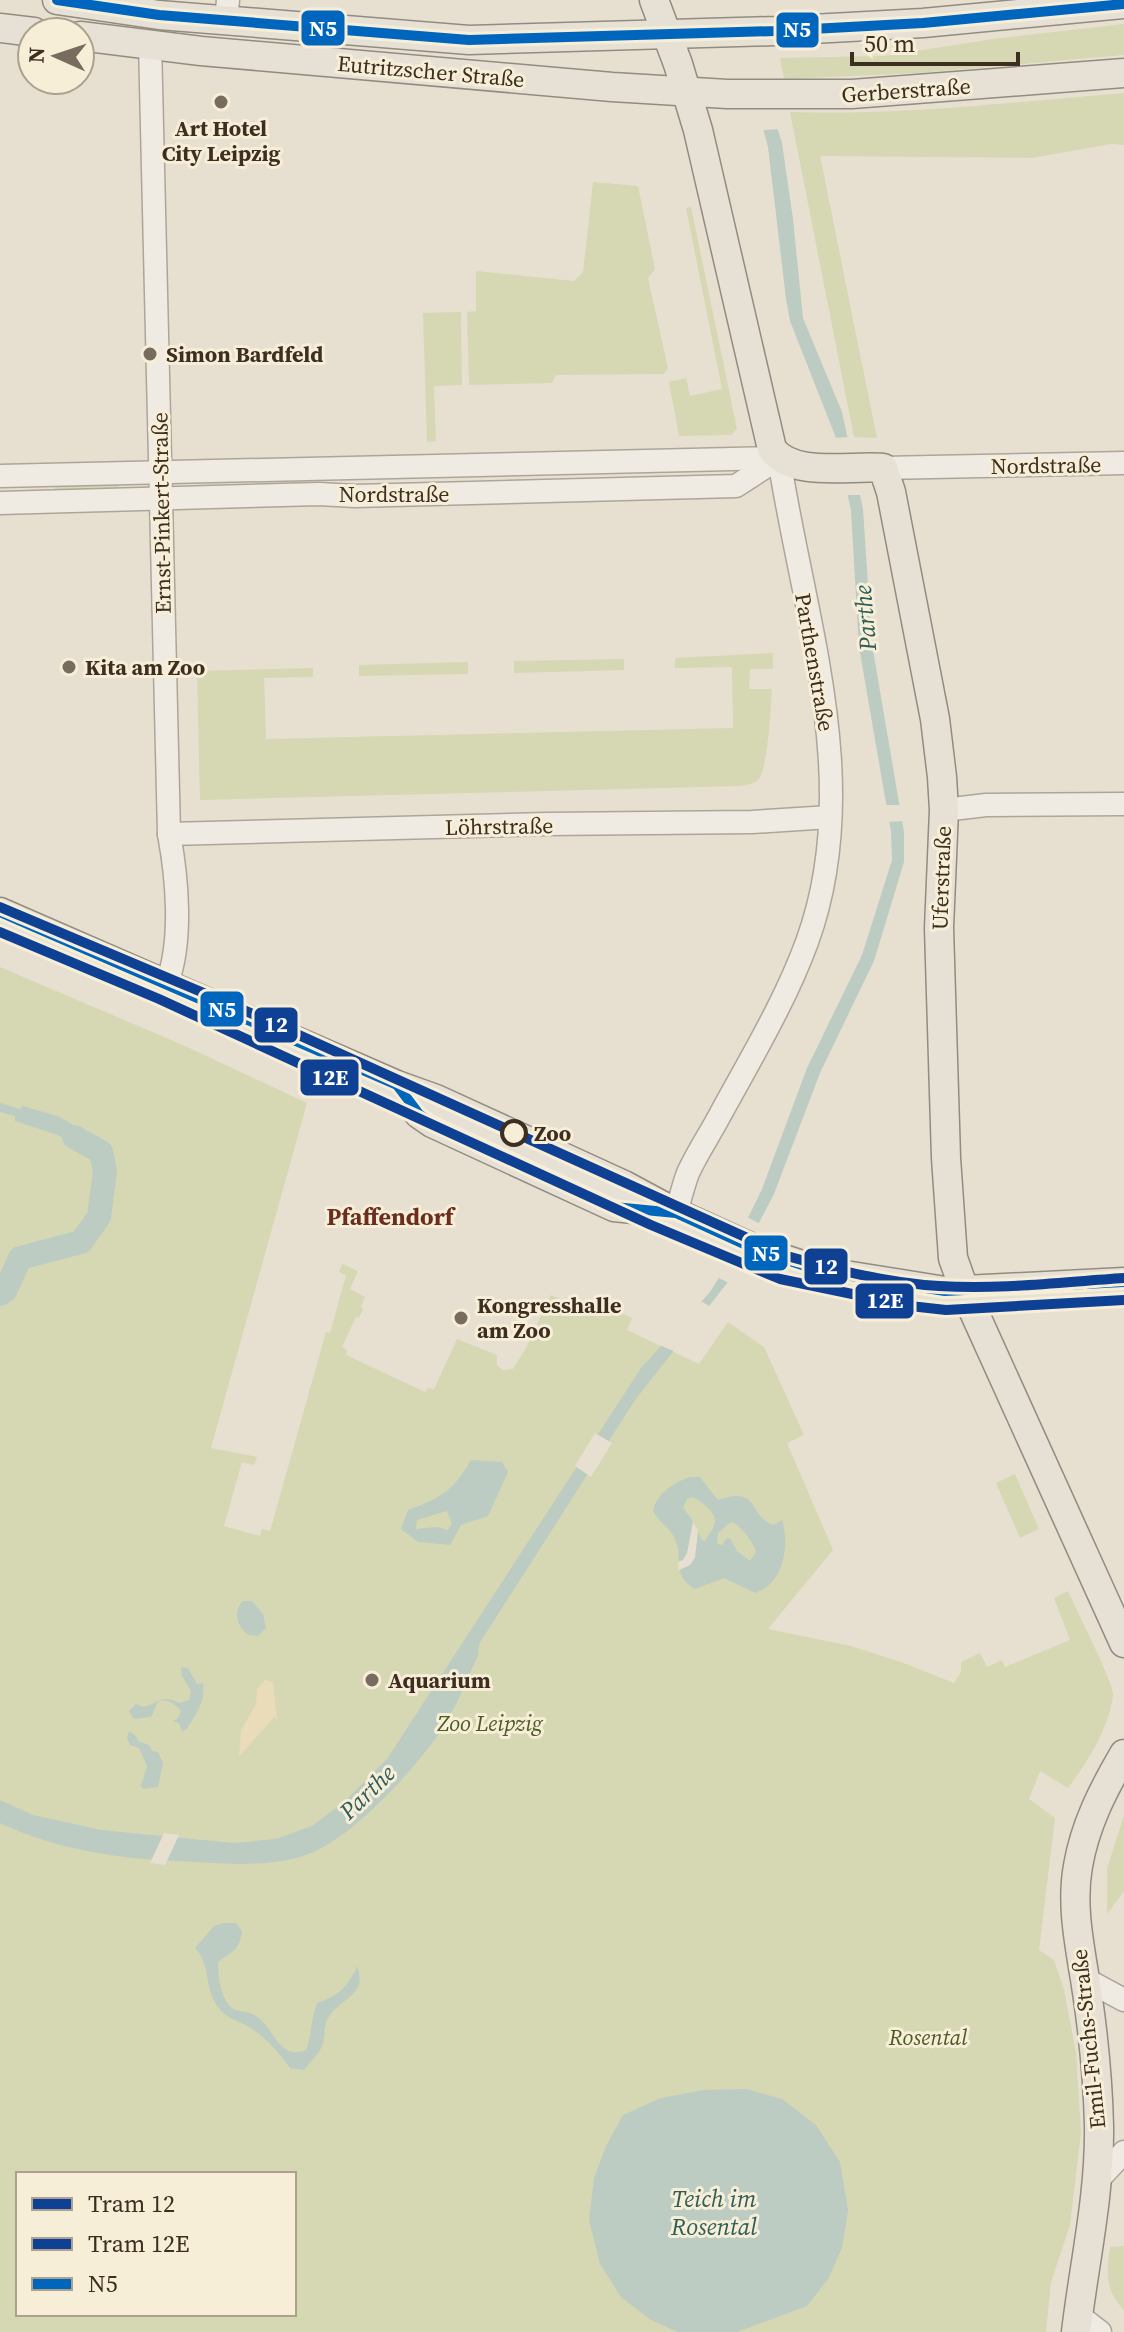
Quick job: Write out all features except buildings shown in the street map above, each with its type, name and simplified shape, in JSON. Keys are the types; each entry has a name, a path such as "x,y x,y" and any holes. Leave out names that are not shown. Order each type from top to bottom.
{"main road":[{"name":"Eutritzscher Straße","path":"57,0 159,15 227,11 469,40 668,35"},
{"name":"Parthenstraße","path":"654,0 688,92 703,148 767,437 791,463"},
{"path":"668,35 923,23 1124,4"},
{"name":"Eutritzscher Straße","path":"96,38 201,51 688,92"},
{"name":"Gerberstraße","path":"688,92 787,95 917,90 1124,73"},
{"name":"Nordstraße","path":"791,463 872,467"},
{"name":"Uferstraße","path":"872,467 891,492 935,719 944,810 939,928 946,1158 953,1258 965,1292"},
{"path":"0,912 397,1085 436,1099 757,1250 820,1271 926,1290 965,1292 1124,1282"},
{"path":"965,1292 1124,1643"},
{"name":"Emil-Fuchs-Straße","path":"1085,2326 1097,2181 1098,2087 1077,1931 1078,1868 1083,1844 1102,1792 1124,1754"}],"street":[{"name":"Ernst-Pinkert-Straße","path":"150,43 169,834 174,861 176,945 167,983"},
{"name":"Nordstraße","path":"0,476 791,463"},
{"name":"Nordstraße","path":"0,503 736,486 791,463"},
{"name":"Parthenstraße","path":"688,1219 689,1172 769,1025 808,940 826,856 831,768 791,463"},
{"name":"Nordstraße","path":"872,467 1124,463"},
{"path":"944,810 986,805 1124,804"},
{"name":"Löhrstraße","path":"169,834 752,822 830,817"},
{"path":"1085,1979 1124,2000"},
{"path":"1097,2181 1124,2152"}],"green space":[{"path":"1124,24 1124,55 917,73 784,79 780,58 884,56 993,39"},
{"path":"1124,93 1124,145 1111,144 1032,158 820,156 877,438 854,437 790,112 915,110"},
{"path":"593,182 638,186 655,269 648,278 668,368 664,374 556,375 552,383 469,385 467,312 476,311 476,271 574,281 583,272"},
{"path":"691,207 737,429 731,435 679,436 669,382 686,378 690,396 722,389 686,208"},
{"path":"461,312 462,385 434,386 436,441 427,442 423,313"},
{"path":"119,480 119,494 55,495 54,482"},
{"path":"773,653 773,669 750,669 749,689 772,689 764,764 758,780 749,784 200,800 197,671 313,668 313,677 264,678 266,739 733,728 732,667 675,668 675,658"},
{"path":"624,659 624,670 514,673 514,661"},
{"path":"468,662 468,674 359,676 359,665"},
{"name":"Zoo Leipzig","path":"0,967 185,1046 307,1103 211,1448 257,1457 254,1465 242,1462 224,1526 260,1536 262,1529 270,1531 326,1332 330,1333 346,1275 339,1272 342,1264 358,1271 350,1289 365,1297 359,1318 356,1317 342,1347 347,1350 346,1355 425,1392 428,1388 434,1389 457,1339 497,1355 497,1365 503,1370 513,1369 551,1295 593,1315 597,1307 607,1312 609,1307 632,1318 627,1330 699,1364 728,1322 764,1347 804,1435 787,1443 833,1550 768,1629 851,1646 954,1683 961,1672 961,1662 980,1653 987,1667 1002,1660 1005,1667 1070,1640 1054,1598 1068,1591 1113,1693 1103,1731 1068,1788 1040,1771 1029,1799 1055,1818 1039,1950 1054,1960 1064,1990 1076,2052 1081,2133 1070,2225 1051,2282 1046,2332 0,2332"},
{"path":"1015,1474 1039,1529 1020,1538 996,1483"},
{"path":"1124,1815 1124,1891 1107,1914 1107,1869"},
{"path":"1124,2246 1124,2310 1113,2296 1108,2273 1110,2247"}],"sand":[{"path":"265,1680 273,1682 277,1720 274,1717 239,1757 241,1730 256,1704 257,1689"}],"water":[{"name":"Parthe","path":"767,94 782,143 803,318 842,412 863,509 872,644 904,832 904,862 874,961 820,1073 774,1194 728,1282 635,1400 479,1644 478,1656 442,1729 409,1771 356,1824 337,1839 300,1857 270,1863 239,1864 110,1855 43,1840 0,1823 0,1800 33,1815 101,1830 234,1843 276,1839 312,1826 344,1802 387,1759 641,1368 710,1292 762,1189 807,1068 862,955 892,860 891,832 859,647 851,511 836,438 790,321 768,147 754,95"},
{"path":"0,1103 60,1117 78,1128 72,1144 58,1135 15,1121 15,1116 0,1112"},
{"path":"471,1460 502,1462 508,1472 488,1516 461,1525 450,1545 418,1542 401,1529 408,1510 445,1492","holes":["447,1511 452,1524 448,1530 437,1527 416,1529 417,1520"]},
{"path":"690,1477 700,1477 718,1500 741,1496 773,1525 782,1520 785,1552 778,1573 765,1588 755,1593 724,1578 695,1589 683,1578 674,1537 653,1511 662,1494","holes":["692,1497 707,1507 715,1518 705,1541 683,1508 687,1499","731,1522 742,1530 755,1548 750,1561 737,1551 730,1538 722,1545 717,1544 718,1533"]},
{"path":"243,1601 252,1601 263,1614 266,1628 258,1636 249,1635 239,1624 237,1614"},
{"path":"181,1667 188,1668 197,1684 203,1683 204,1690 202,1702 187,1729 182,1731 179,1723 173,1721 181,1711 167,1701 158,1702 151,1717 134,1719 129,1711 136,1704 143,1707 165,1699 180,1703 189,1700 191,1691 182,1676"},
{"path":"129,1731 138,1741 158,1752 163,1763 158,1787 143,1789 141,1786 147,1766 139,1748 130,1745 127,1738"},
{"path":"236,1923 242,1931 237,1947 218,1962 223,1996 231,2008 258,2017 278,2042 290,2051 306,2050 317,2003 342,1990 357,1966 359,1984 356,1990 328,2018 322,2046 304,2070 290,2068 267,2041 226,2015 214,2000 203,1961 195,1948 214,1926"},
{"name":"Teich im Rosental","path":"746,2089 782,2099 816,2125 840,2162 848,2210 842,2248 828,2279 807,2306 737,2332 678,2332 651,2320 621,2297 600,2264 589,2220 594,2178 606,2146 623,2115 661,2098 704,2090"}],"pier":[{"path":"724,0 746,0 753,41 782,129 760,130 732,45"},
{"path":"853,437 865,495 844,495 832,438"},
{"path":"883,805 904,805 906,821 885,822"},
{"path":"745,1216 762,1225 731,1284 715,1276"},
{"path":"697,1299 713,1308 676,1352 657,1344"},
{"path":"595,1433 612,1443 591,1477 575,1466"},
{"path":"693,1522 698,1531 695,1558 690,1565 679,1570 678,1562 687,1553"},
{"path":"164,1833 179,1835 165,1865 150,1863"}],"waterway":[{"path":"0,1294 5,1291 20,1258 81,1242 99,1217 105,1171 101,1152 74,1137"}],"tram line":[{"name":"12","path":"0,907 237,1007 787,1256 881,1279 939,1286 1008,1286 1124,1278"},
{"name":"12E","path":"0,932 159,999 651,1225 780,1279 910,1306 946,1310 1124,1300"}],"transit line":[{"name":"N5","path":"57,0 159,15 469,40 775,31 923,23 1124,4"},
{"name":"N5","path":"0,912 397,1085 419,1114 432,1123 614,1207 676,1213 757,1250 820,1271 945,1291 1124,1282"}],"place":[{"name":"Art Hotel City Leipzig","path":"221,102"},
{"name":"Simon Bardfeld","path":"150,354"},
{"name":"Kita am Zoo","path":"69,667"},
{"name":"Zoo","path":"514,1133"},
{"name":"Kongresshalle am Zoo","path":"461,1318"},
{"name":"Aquarium","path":"372,1680"}],"district":[{"name":"Pfaffendorf","path":"390,1216"}],"park label":[{"name":"Rosental","path":"928,2037"}]}
